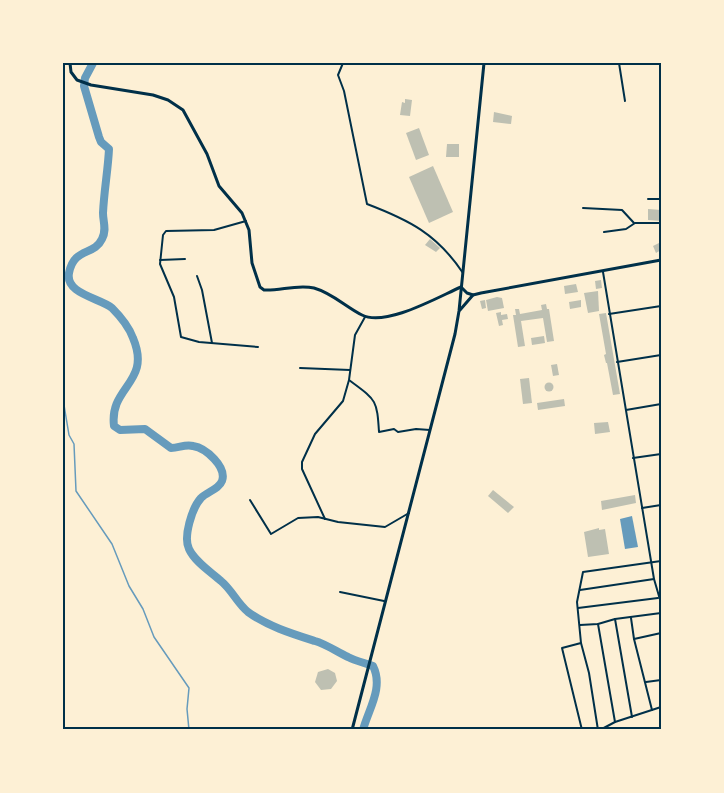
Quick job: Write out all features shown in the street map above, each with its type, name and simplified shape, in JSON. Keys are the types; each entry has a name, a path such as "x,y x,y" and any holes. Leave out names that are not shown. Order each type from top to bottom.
{"main road":[{"path":"70,63 71,72 77,81 153,95 168,100 183,110 207,154 219,186 246,221 252,263 261,289 266,291 313,288 328,294 365,316 389,317 461,287"},
{"path":"352,730 444,382 459,311 484,63"},
{"path":"461,287 467,294 473,295 661,260"},
{"path":"459,311 473,295"}],"street":[{"path":"343,63 338,75 344,91 367,204 415,225 443,246 463,273"},
{"path":"619,63 625,101"},
{"path":"648,199 661,199"},
{"path":"583,208 622,210 634,223"},
{"path":"246,221 214,230 166,231 163,235 160,260 161,268 174,297 181,337 188,340 258,347"},
{"path":"604,232 626,229 634,223 661,223"},
{"path":"160,260 185,259"},
{"path":"603,272 654,579 661,603"},
{"path":"197,276 205,302 212,343"},
{"path":"609,314 661,306"},
{"path":"325,519 302,469 302,462 319,429 343,401 349,380 355,335 365,316"},
{"path":"617,362 661,355"},
{"path":"300,368 350,370"},
{"path":"349,380 374,400 378,408 379,432 394,429 398,432 416,429 431,430"},
{"path":"626,410 661,404"},
{"path":"633,458 661,454"},
{"path":"250,500 271,534 298,518 318,517 384,527 409,513"},
{"path":"642,508 661,505"},
{"path":"661,561 583,572 578,608 581,643 599,730 615,722 661,707"},
{"path":"579,590 654,579"},
{"path":"340,592 385,602"},
{"path":"578,608 659,597"},
{"path":"580,625 661,613"},
{"path":"615,618 632,717"},
{"path":"631,618 652,710"},
{"path":"598,624 615,722"},
{"path":"634,639 661,633"},
{"path":"581,643 562,648 582,730"},
{"path":"646,682 661,680"}],"water":[{"path":"632,516 638,547 625,549 620,519"}],"building":[{"path":"405,99 412,100 410,116 400,115 402,102 405,103"},
{"path":"494,112 512,116 511,124 493,122"},
{"path":"419,128 429,155 416,160 406,133"},
{"path":"447,144 459,144 459,157 446,157"},
{"path":"433,166 453,212 429,223 409,177"},
{"path":"648,209 661,210 661,221 648,220"},
{"path":"430,239 440,248 436,252 425,245"},
{"path":"661,242 661,250 656,253 653,246"},
{"path":"601,280 602,288 596,289 595,281"},
{"path":"576,284 578,292 565,294 564,286"},
{"path":"598,291 599,311 588,313 584,293"},
{"path":"502,298 504,308 488,311 486,300"},
{"path":"485,300 486,308 482,309 480,301"},
{"path":"581,300 581,307 570,309 569,302"},
{"path":"546,304 549,309 554,341 547,342 543,318 521,321 525,346 518,347 513,315 516,315 515,309 519,309 520,314 542,310 541,305"},
{"path":"501,312 501,315 507,314 508,319 502,320 503,325 499,326 496,313"},
{"path":"606,313 620,394 613,395 604,355 606,354 599,314"},
{"path":"544,336 545,343 532,345 531,338"},
{"path":"557,364 559,375 553,376 551,365"},
{"path":"529,378 532,403 523,404 520,379"},
{"path":"549,383 553,387 549,391 545,387"},
{"path":"564,399 565,406 538,410 537,403"},
{"path":"608,422 610,432 595,434 594,423"},
{"path":"493,490 514,507 508,513 488,496"},
{"path":"635,495 636,503 602,510 601,501"},
{"path":"599,528 599,530 605,529 609,554 588,557 584,532"},
{"path":"328,669 335,673 337,681 331,689 321,690 315,682 318,672"}],"waterway":[{"path":"93,63 85,78 84,86 99,137 109,149 103,213 104,232 102,239 94,248 75,259 69,273 69,280 72,286 84,295 112,308 124,322 133,338 137,365 134,375 118,402 114,413 114,426 120,430 145,429 171,448 193,446 204,450 214,459 221,470 222,481 201,498 194,508 187,537 189,549 199,562 225,585 244,608 255,617 373,666 377,682 376,691 363,730"},
{"path":"63,399 69,435 74,444 76,491 112,544 154,637 189,688 187,709 189,730"}]}
